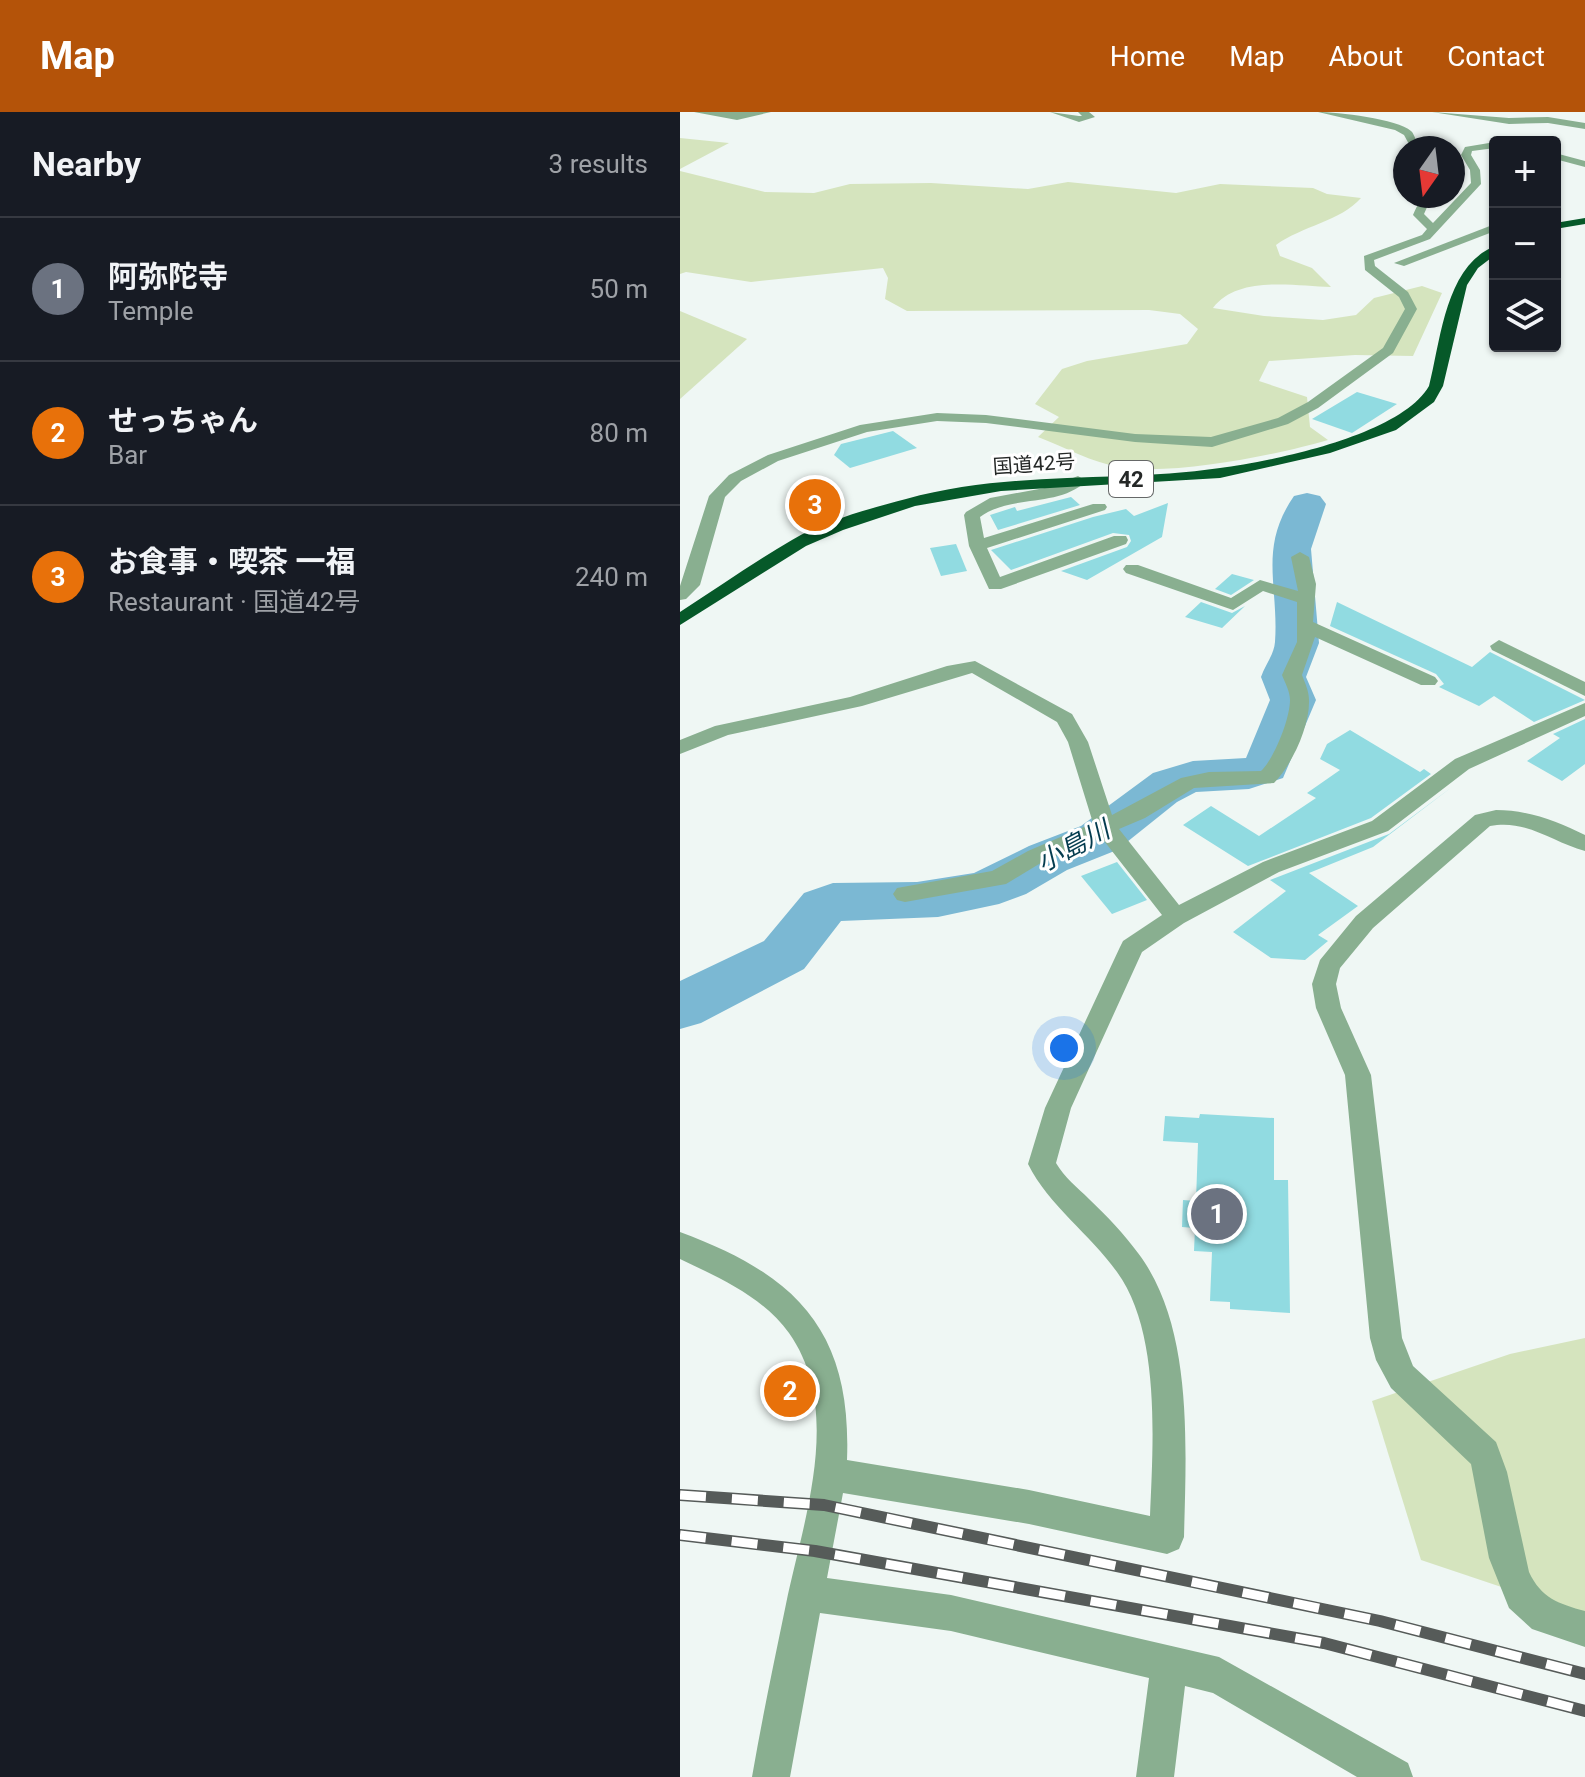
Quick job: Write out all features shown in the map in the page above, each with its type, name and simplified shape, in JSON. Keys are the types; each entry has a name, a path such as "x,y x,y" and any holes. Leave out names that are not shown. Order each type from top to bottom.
{"highway":[{"path":"1561,224 1585,221"},
{"name":"国道42号","path":"680,620 789,548 837,526 912,502 975,489 1193,476 1245,469 1353,442 1409,417 1427,402 1436,386 1466,276 1489,253"}],"street":[{"path":"699,112 737,117 766,112"},
{"path":"1055,112 1079,119 1090,117 1083,112"},
{"path":"1323,112 1398,128 1409,136"},
{"path":"1431,112 1548,120 1585,126"},
{"path":"1437,112 1476,117"},
{"path":"680,595 691,585 713,505 728,484 773,458 865,428 924,418 968,417 1197,444 1222,440 1293,417 1388,350 1411,309 1408,299 1369,267 1367,260 1370,255 1421,240 1433,229 1476,184 1475,170 1466,155 1468,149 1489,146"},
{"path":"1561,158 1585,164"},
{"path":"1420,208 1418,215 1433,229"},
{"path":"1369,267 1415,259 1489,229"},
{"path":"1078,481 1063,490 978,509 972,515 977,546 995,585 1120,540"},
{"path":"977,546 1099,507"},
{"path":"905,894 987,882 1036,856 1105,827 1188,783 1209,779 1256,780 1274,773 1281,764 1299,707 1300,696 1292,675 1305,651 1307,584 1300,557"},
{"path":"1132,569 1233,605 1260,585 1305,599"},
{"path":"1304,625 1428,681"},
{"path":"1499,646 1585,690"},
{"path":"680,748 722,730 855,702 954,670 975,667 1065,718 1078,742 1105,827 1176,917"},
{"path":"831,1474 1029,1507 1167,1537 1169,1465 1163,1378 1146,1295 1126,1260 1050,1179 1042,1164 1058,1108 1111,998 1126,956 1132,947 1176,917 1271,867 1380,826 1462,764 1585,709"},
{"path":"1585,844 1558,829 1514,817 1496,816 1483,820 1378,907 1329,961 1324,972 1324,985 1336,1028 1353,1058 1358,1075 1386,1338 1392,1360 1402,1377 1484,1454 1492,1471 1511,1571 1520,1596 1534,1610 1553,1621 1585,1629"},
{"path":"680,1245 737,1272 775,1296 800,1324 815,1350 827,1386 831,1474 771,1777"},
{"path":"806,1593 951,1613 1219,1676 1394,1777"},
{"path":"1155,1777 1169,1665"}],"green space":[{"path":"680,138 729,143 680,169"},
{"path":"680,171 765,192 814,193 850,184 931,183 1028,189 1068,182 1176,193 1220,184 1313,188 1327,194 1361,198 1343,212 1276,245 1280,256 1312,268 1331,287 1252,287 1224,298 1213,308 1264,316 1323,320 1356,315 1374,298 1422,286 1442,293 1413,356 1355,355 1269,361 1259,381 1307,397 1310,427 1328,440 1253,458 1195,466 1167,469 1120,467 1038,437 1059,417 1035,404 1062,369 1087,361 1187,344 1198,329 1180,314 1149,310 907,311 885,299 888,278 883,268 751,282 686,272 680,274"},
{"path":"680,311 747,339 680,399"},
{"path":"1585,1338 1585,1615 1421,1560 1372,1401 1510,1354"}],"building":[{"path":"1357,392 1397,404 1352,433 1312,419"},
{"path":"893,431 917,448 850,468 834,455 841,444"},
{"path":"1071,497 1080,505 998,530 990,515 1015,507 1017,511"},
{"path":"1168,503 1162,537 1087,580 1061,571 1127,547 1131,541 1129,535 1113,533 1011,570 991,550 1093,517 1126,509 1134,516"},
{"path":"956,544 967,571 941,576 930,548"},
{"path":"1232,574 1254,580 1231,595 1215,589"},
{"path":"1201,602 1232,613 1245,606 1222,628 1185,617"},
{"path":"1337,602 1472,667 1490,652 1585,700 1534,722 1494,696 1479,706 1439,687 1444,684 1436,674 1330,626"},
{"path":"1585,719 1585,764 1562,781 1527,761 1560,738 1553,734"},
{"path":"1350,730 1420,772 1424,769 1431,774 1371,818 1248,866 1183,825 1211,806 1259,836 1316,798 1307,793 1340,770 1320,759 1327,744"},
{"path":"1452,787 1373,847 1309,873 1358,906 1318,935 1328,941 1305,960 1271,958 1233,932 1286,891 1270,880 1389,834"},
{"path":"1117,862 1147,900 1112,914 1081,876"},
{"path":"1200,1114 1274,1118 1274,1180 1288,1180 1290,1313 1230,1309 1230,1302 1210,1301 1212,1252 1194,1251 1195,1228 1182,1227 1183,1200 1196,1201 1198,1143 1163,1141 1165,1116 1199,1118"}],"waterway":[{"name":"小島川","path":"680,1007 784,955 823,906 833,902 938,899 980,891 1007,881 1048,858 1099,838 1171,784 1193,777 1249,773 1266,767 1293,700 1284,677 1297,643 1291,549 1307,504"}],"railway":[{"path":"680,1495 824,1505 1380,1621 1585,1674"},
{"path":"680,1535 815,1551 1324,1643 1585,1711"}],"place":[{"name":"お食事・喫茶 一福","path":"815,505"},
{"name":"阿弥陀寺","path":"1217,1214"},
{"name":"せっちゃん","path":"790,1391"}]}
